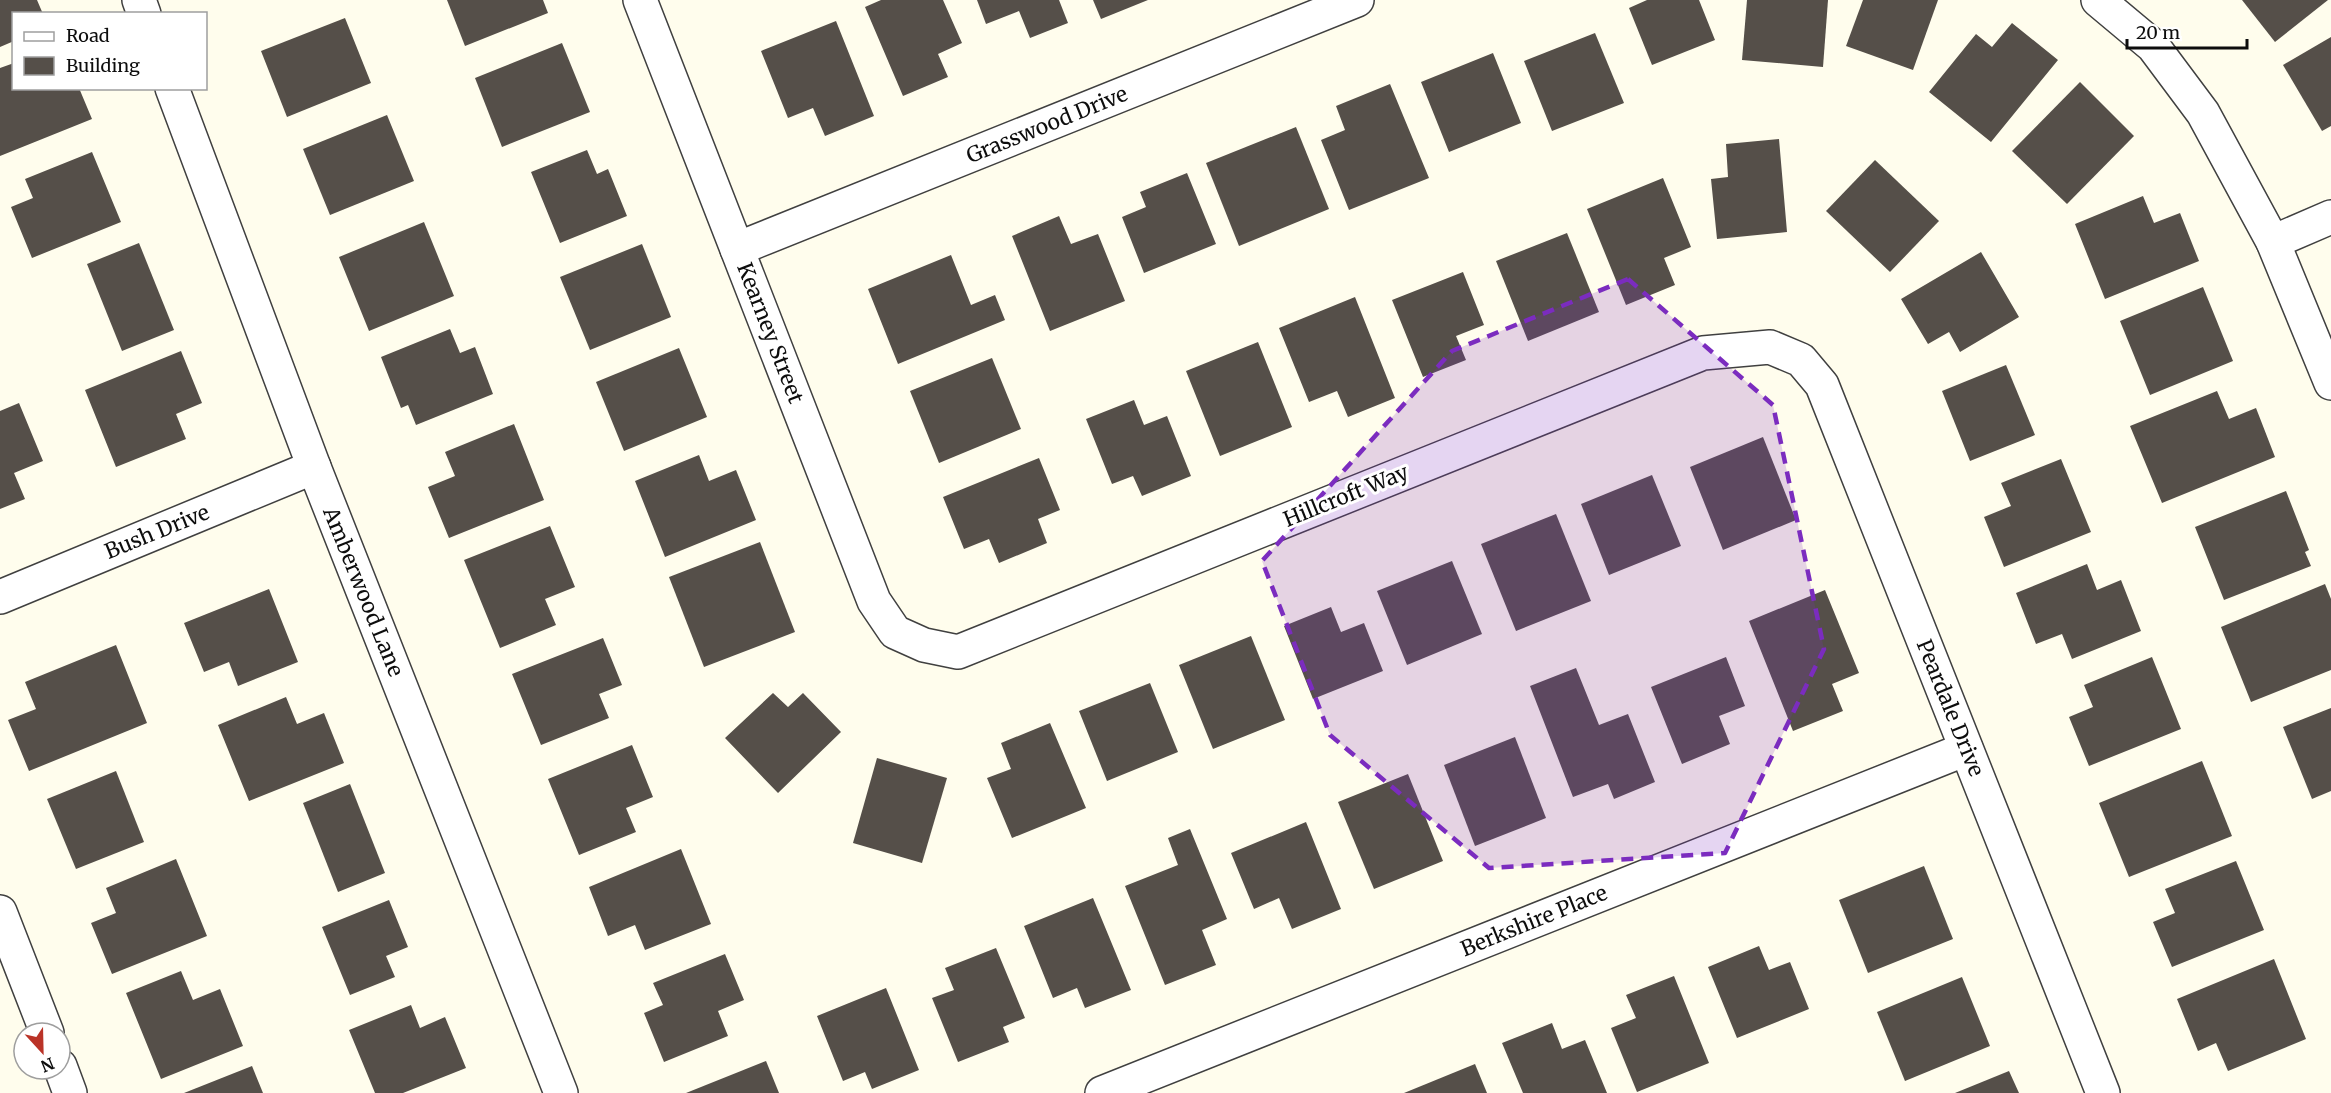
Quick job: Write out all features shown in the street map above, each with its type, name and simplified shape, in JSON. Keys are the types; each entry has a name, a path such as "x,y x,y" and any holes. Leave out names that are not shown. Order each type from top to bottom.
{"street":[{"name":"Kearney Street","path":"640,0 874,601 895,632 924,645"},
{"name":"Grasswood Drive","path":"737,249 1356,0"},
{"path":"2098,0 2153,46 2203,113 2273,242 2331,383"},
{"name":"Amberwood Lane","path":"173,90 314,467 561,1093"},
{"path":"2273,242 2331,217"},
{"name":"Hillcroft Way","path":"924,645 958,652 1703,353 1770,347"},
{"name":"Peardale Drive","path":"1770,347 1801,360 1822,385 2103,1093"},
{"name":"Bush Drive","path":"0,597 314,467"},
{"name":"Berkshire Place","path":"1102,1093 1966,749"},
{"path":"0,912 42,1021"}],"highlighted area":[{"path":"1628,279 1773,405 1824,649 1725,853 1489,868 1330,735 1262,561 1452,351"}],"building":[{"path":"0,0 37,0 42,12 12,12 12,42 0,47"},
{"path":"447,0 543,0 548,13 465,46"},
{"path":"881,0 943,0 962,43 938,54 948,77 903,96 865,7"},
{"path":"977,0 1059,0 1068,23 1030,38 1019,11 986,24"},
{"path":"1093,0 1148,0 1101,19"},
{"path":"1647,0 1699,0 1715,40 1652,65 1629,8"},
{"path":"1747,0 1828,0 1823,67 1742,60"},
{"path":"1863,0 1938,0 1913,70 1846,46"},
{"path":"2242,0 2328,0 2275,42"},
{"path":"345,18 371,83 287,117 261,51"},
{"path":"836,21 874,116 825,136 813,108 788,118 761,51"},
{"path":"2012,23 2058,60 1991,142 1929,92 1976,34 1992,47"},
{"path":"1595,33 1624,103 1552,131 1524,61"},
{"path":"2331,37 2331,126 2322,131 2283,65"},
{"path":"562,43 590,112 502,147 475,78"},
{"path":"1493,53 1521,123 1449,152 1421,82"},
{"path":"12,64 12,90 80,90 92,119 0,156 0,68"},
{"path":"2080,82 2134,136 2067,204 2012,151"},
{"path":"1390,84 1429,178 1349,210 1321,140 1345,130 1336,106"},
{"path":"387,115 414,181 330,215 303,149"},
{"path":"1296,127 1329,209 1239,246 1206,163"},
{"path":"1779,139 1787,232 1717,239 1711,179 1728,177 1726,144"},
{"path":"587,150 597,174 608,169 627,216 560,243 531,172"},
{"path":"92,152 121,222 32,258 11,207 33,198 25,179"},
{"path":"1875,160 1939,221 1890,272 1826,211"},
{"path":"1187,173 1216,244 1144,273 1122,217 1146,207 1140,192"},
{"path":"1663,178 1691,247 1664,258 1675,285 1626,305 1587,209"},
{"path":"2143,196 2154,223 2180,213 2199,261 2105,299 2075,224"},
{"path":"1059,216 1071,244 1098,234 1125,301 1050,331 1012,236"},
{"path":"424,222 454,296 369,331 339,257"},
{"path":"1567,233 1599,312 1528,341 1496,261"},
{"path":"139,243 174,330 122,351 87,264"},
{"path":"642,244 671,317 590,350 560,277"},
{"path":"1981,252 2019,317 1960,352 1949,332 1928,344 1901,299"},
{"path":"951,255 971,305 995,295 1005,320 898,364 868,289"},
{"path":"1463,272 1484,325 1456,336 1466,360 1423,377 1392,300"},
{"path":"2203,287 2233,361 2150,395 2120,321"},
{"path":"1355,297 1395,398 1348,417 1337,391 1309,402 1279,328"},
{"path":"450,329 460,353 475,347 493,394 416,425 408,405 401,408 381,357"},
{"path":"1258,342 1292,427 1220,456 1186,371"},
{"path":"679,348 707,417 624,451 596,382"},
{"path":"181,351 202,403 176,414 186,439 116,467 85,390"},
{"path":"992,358 1021,429 939,463 910,391"},
{"path":"2006,365 2035,435 1970,461 1942,391"},
{"path":"2217,391 2229,419 2256,408 2275,457 2162,503 2130,426"},
{"path":"1134,400 1144,425 1167,416 1191,476 1142,496 1133,476 1112,484 1086,419"},
{"path":"19,403 43,461 14,473 25,499 0,509 0,411"},
{"path":"514,424 544,500 449,538 428,487 455,476 445,452"},
{"path":"1763,437 1796,520 1723,550 1690,467"},
{"path":"699,455 709,481 736,470 756,520 665,557 635,481"},
{"path":"1039,458 1060,510 1038,519 1047,543 999,563 989,539 964,549 943,497"},
{"path":"2061,459 2091,532 2004,567 1984,517 2011,506 2001,483"},
{"path":"1652,475 1681,546 1609,575 1581,504"},
{"path":"2286,491 2309,550 2305,552 2311,566 2224,600 2195,527"},
{"path":"1556,514 1591,601 1516,631 1481,544"},
{"path":"550,526 575,587 545,599 556,625 500,648 464,560"},
{"path":"760,542 795,632 704,667 669,577"},
{"path":"1452,561 1482,634 1407,665 1377,591"},
{"path":"2087,564 2097,590 2121,580 2141,631 2072,659 2062,634 2036,644 2016,593"},
{"path":"2325,584 2331,599 2331,670 2251,702 2221,627"},
{"path":"269,589 298,662 238,686 229,662 204,672 184,623"},
{"path":"1825,590 1859,673 1832,684 1843,711 1793,731 1749,621"},
{"path":"1331,607 1341,632 1364,623 1383,671 1313,699 1284,626"},
{"path":"1251,636 1285,720 1213,749 1179,665"},
{"path":"603,638 622,685 599,694 609,718 541,745 512,674"},
{"path":"116,645 147,723 29,771 8,720 36,709 25,682"},
{"path":"1726,657 1745,706 1719,716 1730,744 1682,764 1651,687"},
{"path":"2152,657 2181,729 2089,766 2069,717 2093,707 2084,685"},
{"path":"1576,668 1599,725 1628,714 1655,782 1614,799 1608,784 1573,797 1530,686"},
{"path":"1150,683 1178,752 1107,781 1079,711"},
{"path":"773,693 788,707 803,693 841,732 778,793 725,738"},
{"path":"286,697 297,724 324,713 344,763 249,801 218,725"},
{"path":"2331,708 2331,791 2312,799 2283,727"},
{"path":"1050,723 1086,808 1012,838 987,778 1011,769 1001,743"},
{"path":"1515,737 1546,818 1475,846 1444,765"},
{"path":"632,745 653,797 626,808 636,832 579,855 548,779"},
{"path":"877,758 947,778 922,863 853,843"},
{"path":"2202,761 2232,836 2129,877 2099,803"},
{"path":"116,771 144,842 76,869 47,799"},
{"path":"1408,774 1443,861 1374,889 1338,802"},
{"path":"350,784 385,873 338,892 303,803"},
{"path":"1306,822 1341,909 1292,929 1279,898 1254,909 1231,853"},
{"path":"1190,829 1227,919 1202,930 1216,965 1165,985 1125,886 1178,865 1168,838"},
{"path":"681,849 711,924 645,950 635,925 608,936 589,887"},
{"path":"176,859 207,936 112,974 91,923 116,913 106,888"},
{"path":"2236,861 2264,930 2172,967 2153,922 2175,913 2165,889"},
{"path":"1924,866 1953,939 1868,973 1839,900"},
{"path":"1093,898 1131,990 1085,1008 1077,988 1053,998 1024,926"},
{"path":"389,900 408,947 386,956 395,977 350,995 322,927"},
{"path":"1759,946 1769,970 1790,962 1809,1009 1737,1038 1708,967"},
{"path":"996,948 1025,1018 1003,1027 1009,1042 958,1062 932,998 954,990 945,968"},
{"path":"725,954 744,1000 718,1011 728,1036 664,1062 644,1013 663,1005 653,983"},
{"path":"2274,959 2306,1039 2228,1071 2216,1043 2198,1051 2177,999"},
{"path":"181,971 193,1000 220,989 243,1046 161,1079 126,993"},
{"path":"1674,976 1709,1063 1637,1092 1611,1028 1636,1018 1626,995"},
{"path":"1962,977 1990,1046 1905,1081 1877,1012"},
{"path":"886,988 919,1070 872,1089 865,1072 843,1081 817,1016"},
{"path":"411,1005 420,1028 445,1017 466,1068 403,1093 375,1093 349,1030"},
{"path":"1552,1023 1562,1049 1585,1040 1607,1093 1523,1093 1502,1043"},
{"path":"766,1061 779,1093 686,1093"},
{"path":"1475,1064 1487,1093 1404,1093"},
{"path":"252,1066 263,1093 184,1093"},
{"path":"2009,1071 2019,1093 1955,1093"}]}
